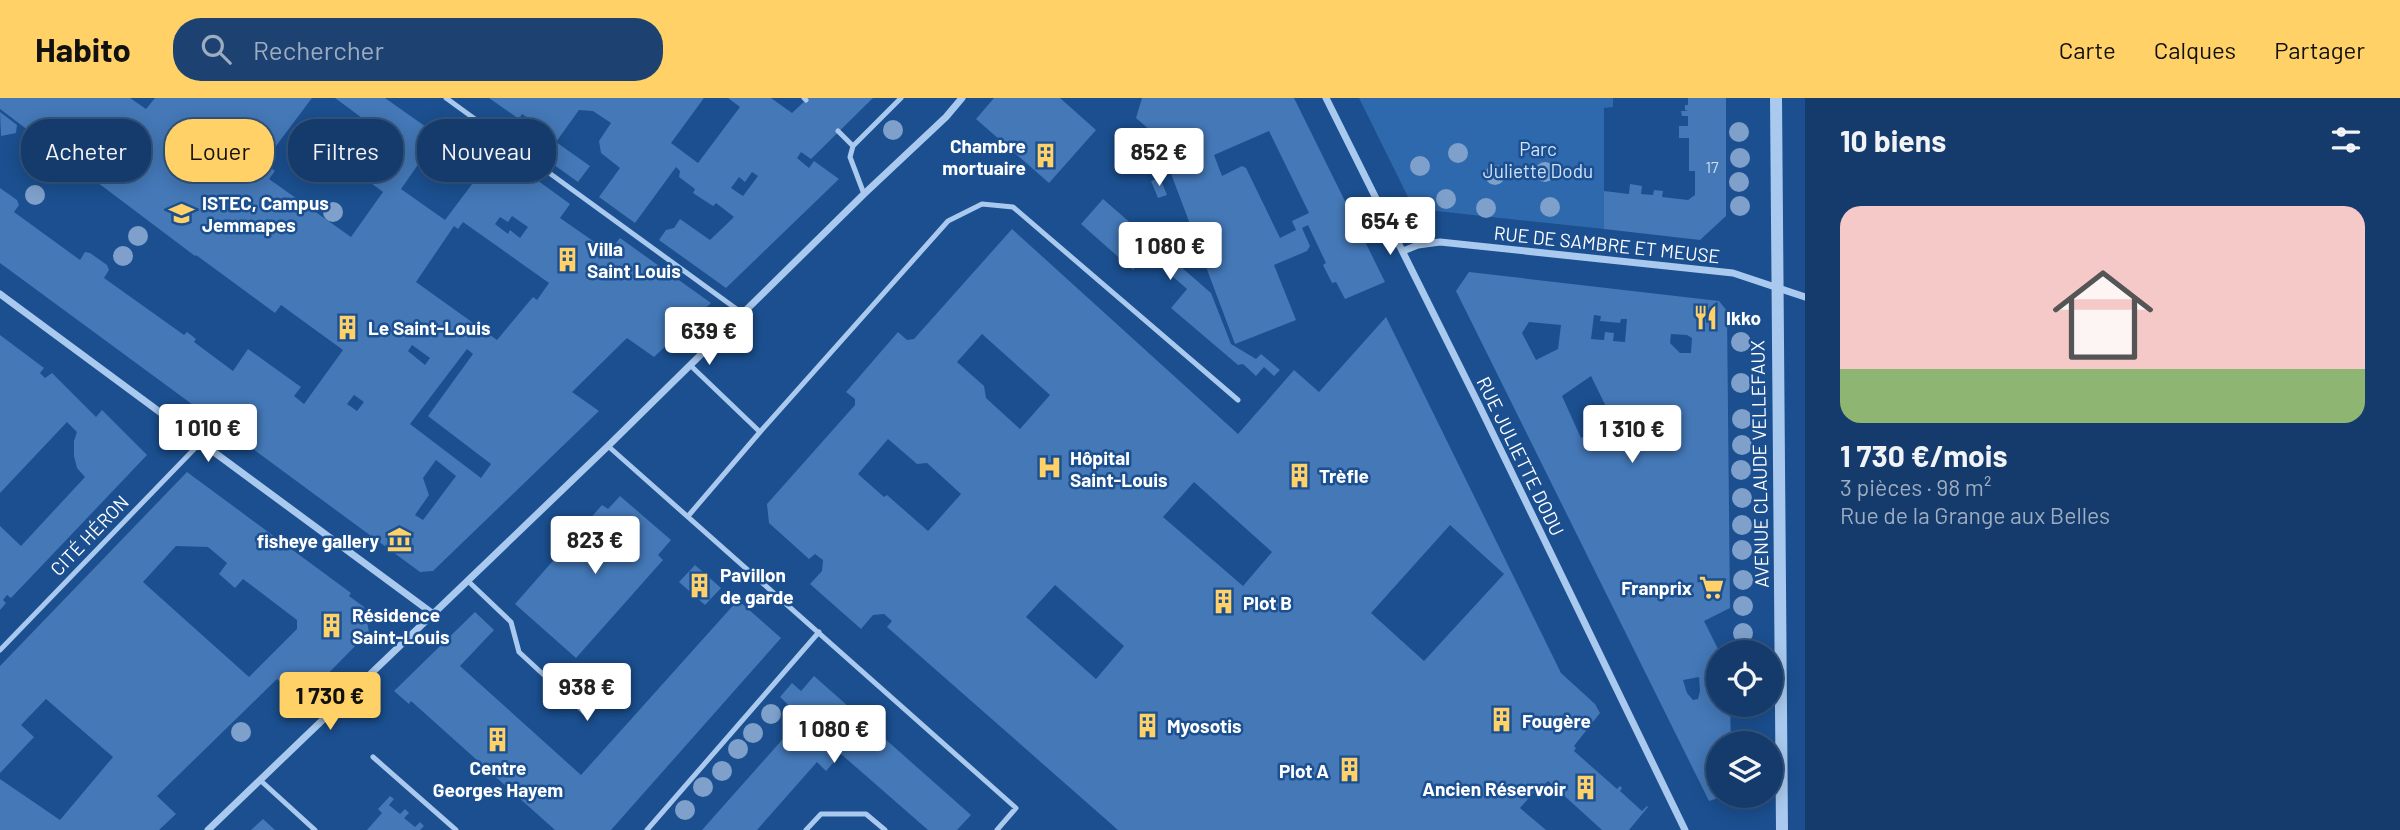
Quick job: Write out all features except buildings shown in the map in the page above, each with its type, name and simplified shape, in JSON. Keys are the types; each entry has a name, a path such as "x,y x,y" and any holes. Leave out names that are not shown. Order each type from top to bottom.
{"street":[{"path":"208,830 608,446 946,117 962,98"},
{"name":"RUE JULIETTE DODU","path":"1325,98 1403,251 1685,830"},
{"name":"AVENUE CLAUDE VELLEFAUX","path":"1776,98 1782,830"},
{"name":"RUE DE SAMBRE ET MEUSE","path":"1403,251 1418,245 1440,242 1733,273 1805,297"},
{"path":"0,294 432,613"}],"lane":[{"path":"446,98 742,313"},
{"path":"864,194 850,157 853,146 901,98"},
{"path":"838,131 853,146"},
{"path":"689,515 948,221 982,204 1013,207 1238,400"},
{"path":"690,365 760,432"},
{"name":"CITÉ HÉRON","path":"0,650 201,442"},
{"path":"608,446 1016,807 997,830"},
{"path":"468,581 511,622 519,652 587,715"},
{"path":"647,830 819,632"},
{"path":"373,757 456,830"},
{"path":"260,780 315,830"},
{"path":"806,830 821,814 866,814 884,830"}],"green space":[{"name":"Parc Juliette Dodu","path":"1359,98 1613,98 1613,107 1604,108 1604,229 1427,210 1408,197"}],"place":[{"name":"Chambre mortuaire","path":"1046,156"},
{"name":"ISTEC, Campus Jemmapes","path":"182,213"},
{"name":"Villa Saint Louis","path":"567,259"},
{"name":"Ikko","path":"1706,317"},
{"name":"Le Saint-Louis","path":"348,327"},
{"name":"Hôpital Saint-Louis","path":"1050,468"},
{"name":"Trèfle","path":"1299,475"},
{"name":"fisheye gallery","path":"399,540"},
{"name":"Pavillon de garde","path":"700,585"},
{"name":"Franprix","path":"1712,587"},
{"name":"Plot B","path":"1223,602"},
{"name":"Résidence Saint-Louis","path":"332,625"},
{"name":"Fougère","path":"1502,720"},
{"name":"Myosotis","path":"1147,725"},
{"name":"Centre Georges Hayem","path":"498,739"},
{"name":"Plot A","path":"1349,770"},
{"name":"Ancien Réservoir","path":"1586,788"}]}
